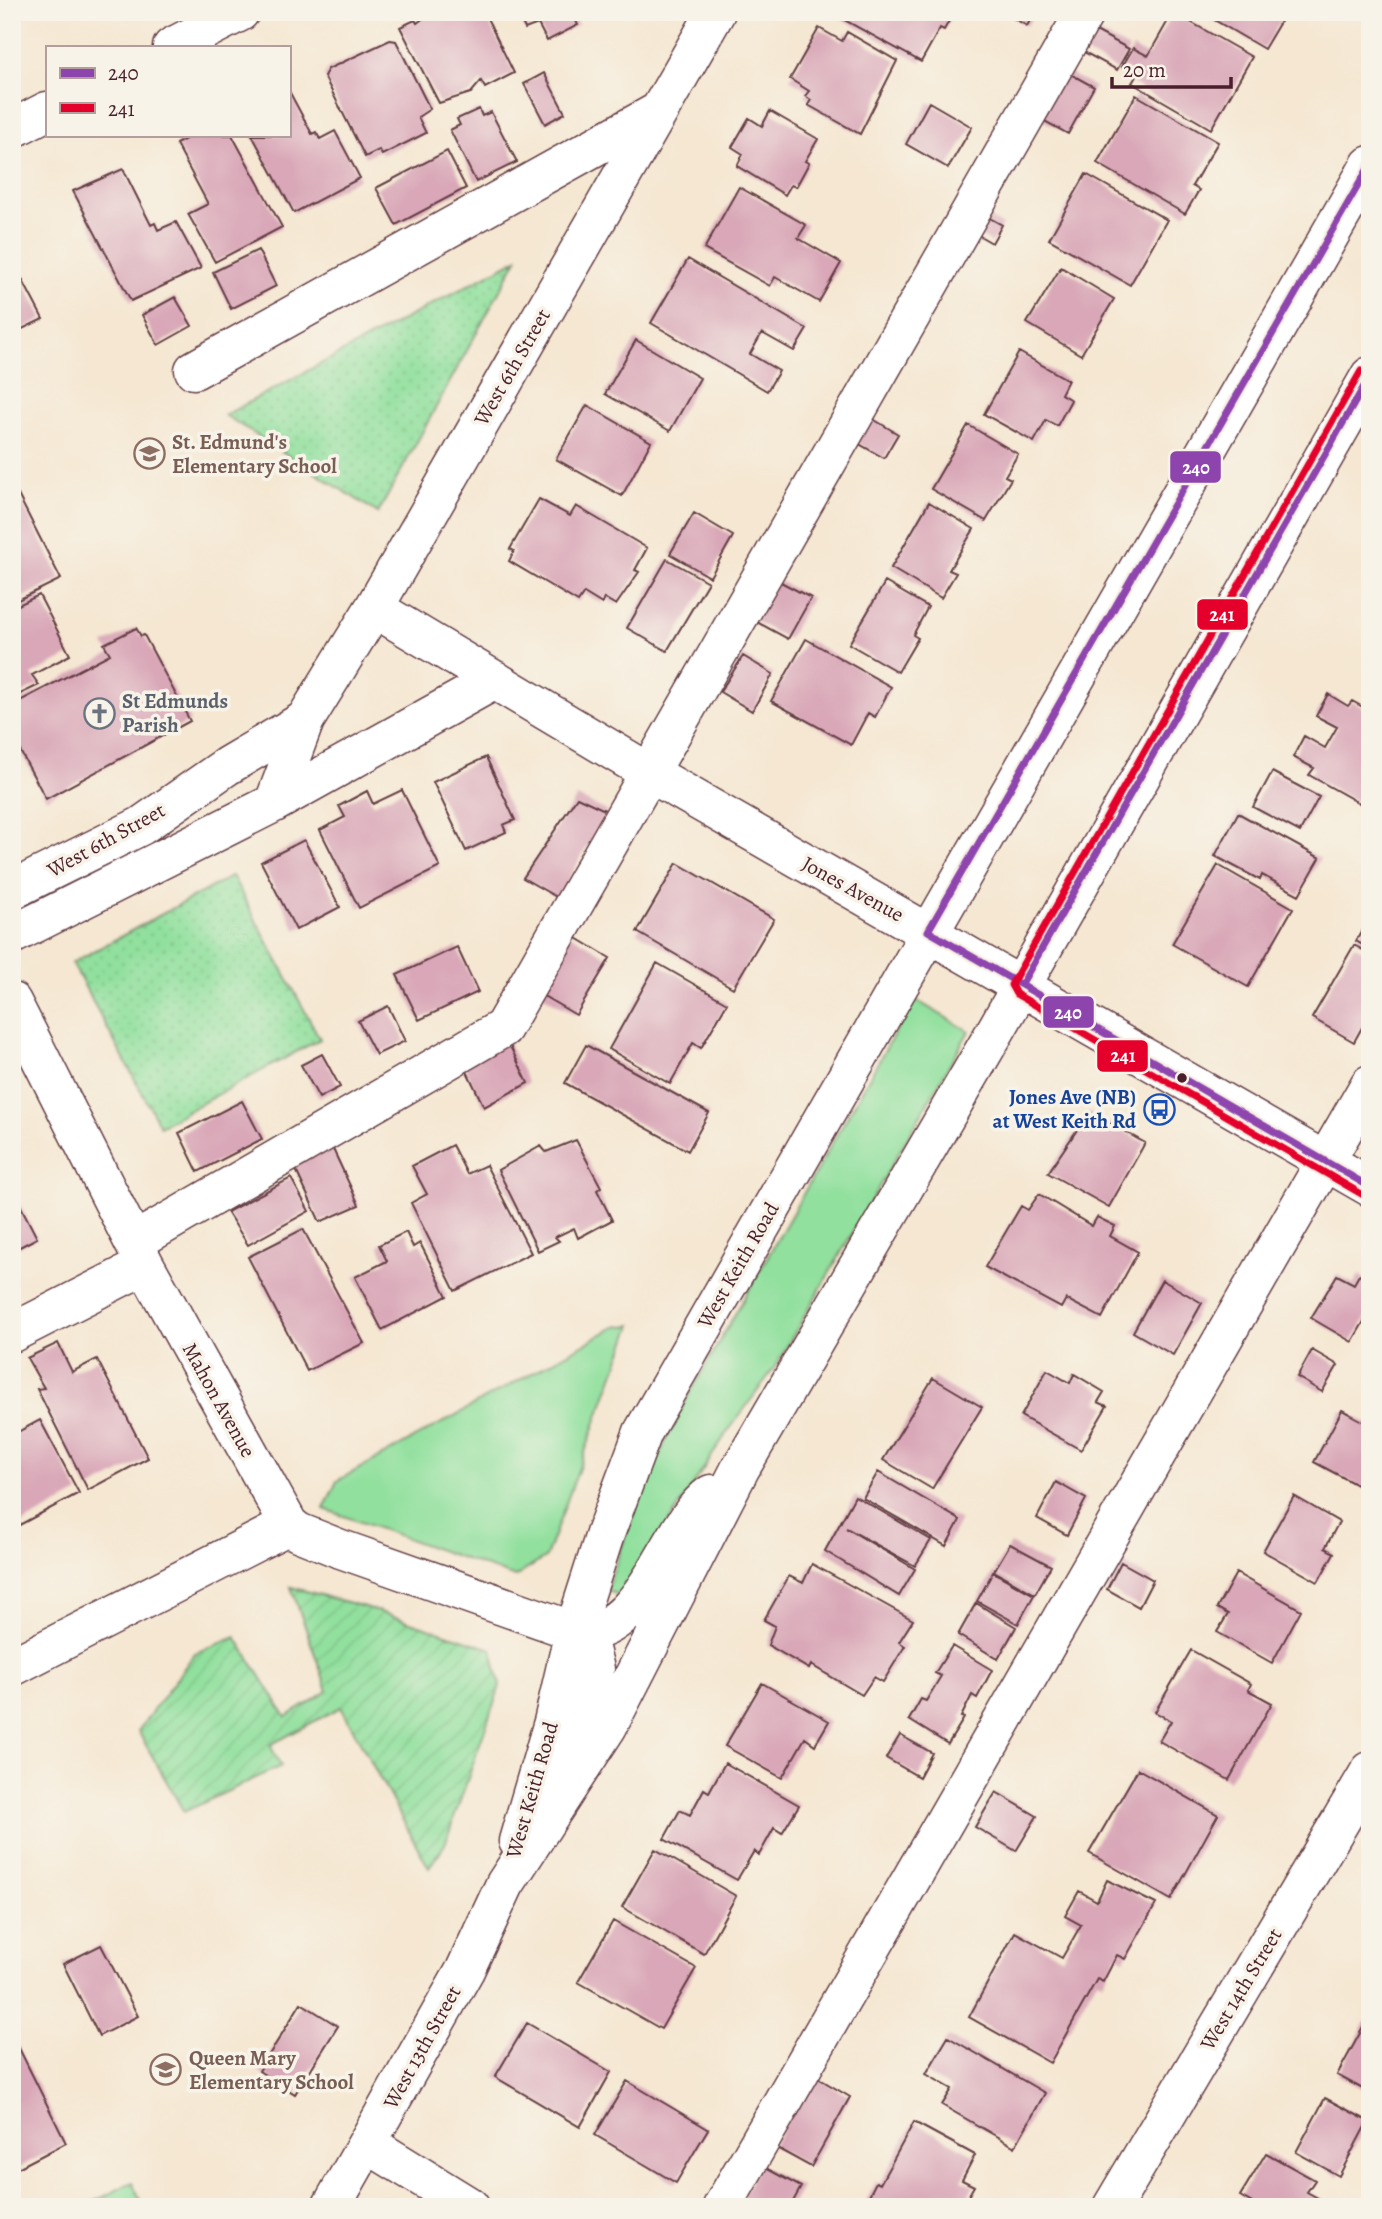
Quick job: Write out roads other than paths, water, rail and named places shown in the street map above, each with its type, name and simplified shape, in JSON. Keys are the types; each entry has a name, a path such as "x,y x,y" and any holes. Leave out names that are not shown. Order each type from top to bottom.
{"street":[{"path":"174,46 240,12"},
{"name":"West 6th Street","path":"274,803 305,720 374,607 716,12"},
{"path":"12,1333 503,1028 1086,12"},
{"path":"194,370 659,111"},
{"path":"12,129 46,112"},
{"name":"West Keith Road","path":"505,1884 549,1733 574,1631 605,1534 643,1432 928,931 1370,165"},
{"name":"West Keith Road","path":"505,1884 608,1726 740,1469 1370,376"},
{"name":"Jones Avenue","path":"374,607 650,773 1370,1186"},
{"name":"West 6th Street","path":"12,935 274,803 495,680"},
{"name":"West 6th Street","path":"12,890 141,826 227,766 305,720"},
{"name":"Mahon Avenue","path":"12,1002 139,1254 289,1525"},
{"path":"722,2207 1370,1084"},
{"path":"12,1667 289,1525 298,1532 338,1548 587,1634 617,1619 637,1599 684,1524 705,1498 740,1469"},
{"path":"555,1807 595,1669 589,1645 574,1631"},
{"name":"West 14th Street","path":"1113,2206 1370,1771"},
{"name":"West 13th Street","path":"331,2207 465,1970 505,1884"},
{"path":"368,2144 470,2207"}],"place":[{"name":"St. Edmund's Elementary School","path":"149,454"},
{"name":"St Edmunds Parish","path":"99,713"},
{"name":"Jones Ave (NB) at West Keith Rd","path":"1159,1109"},
{"name":"Queen Mary Elementary School","path":"166,2070"}]}
